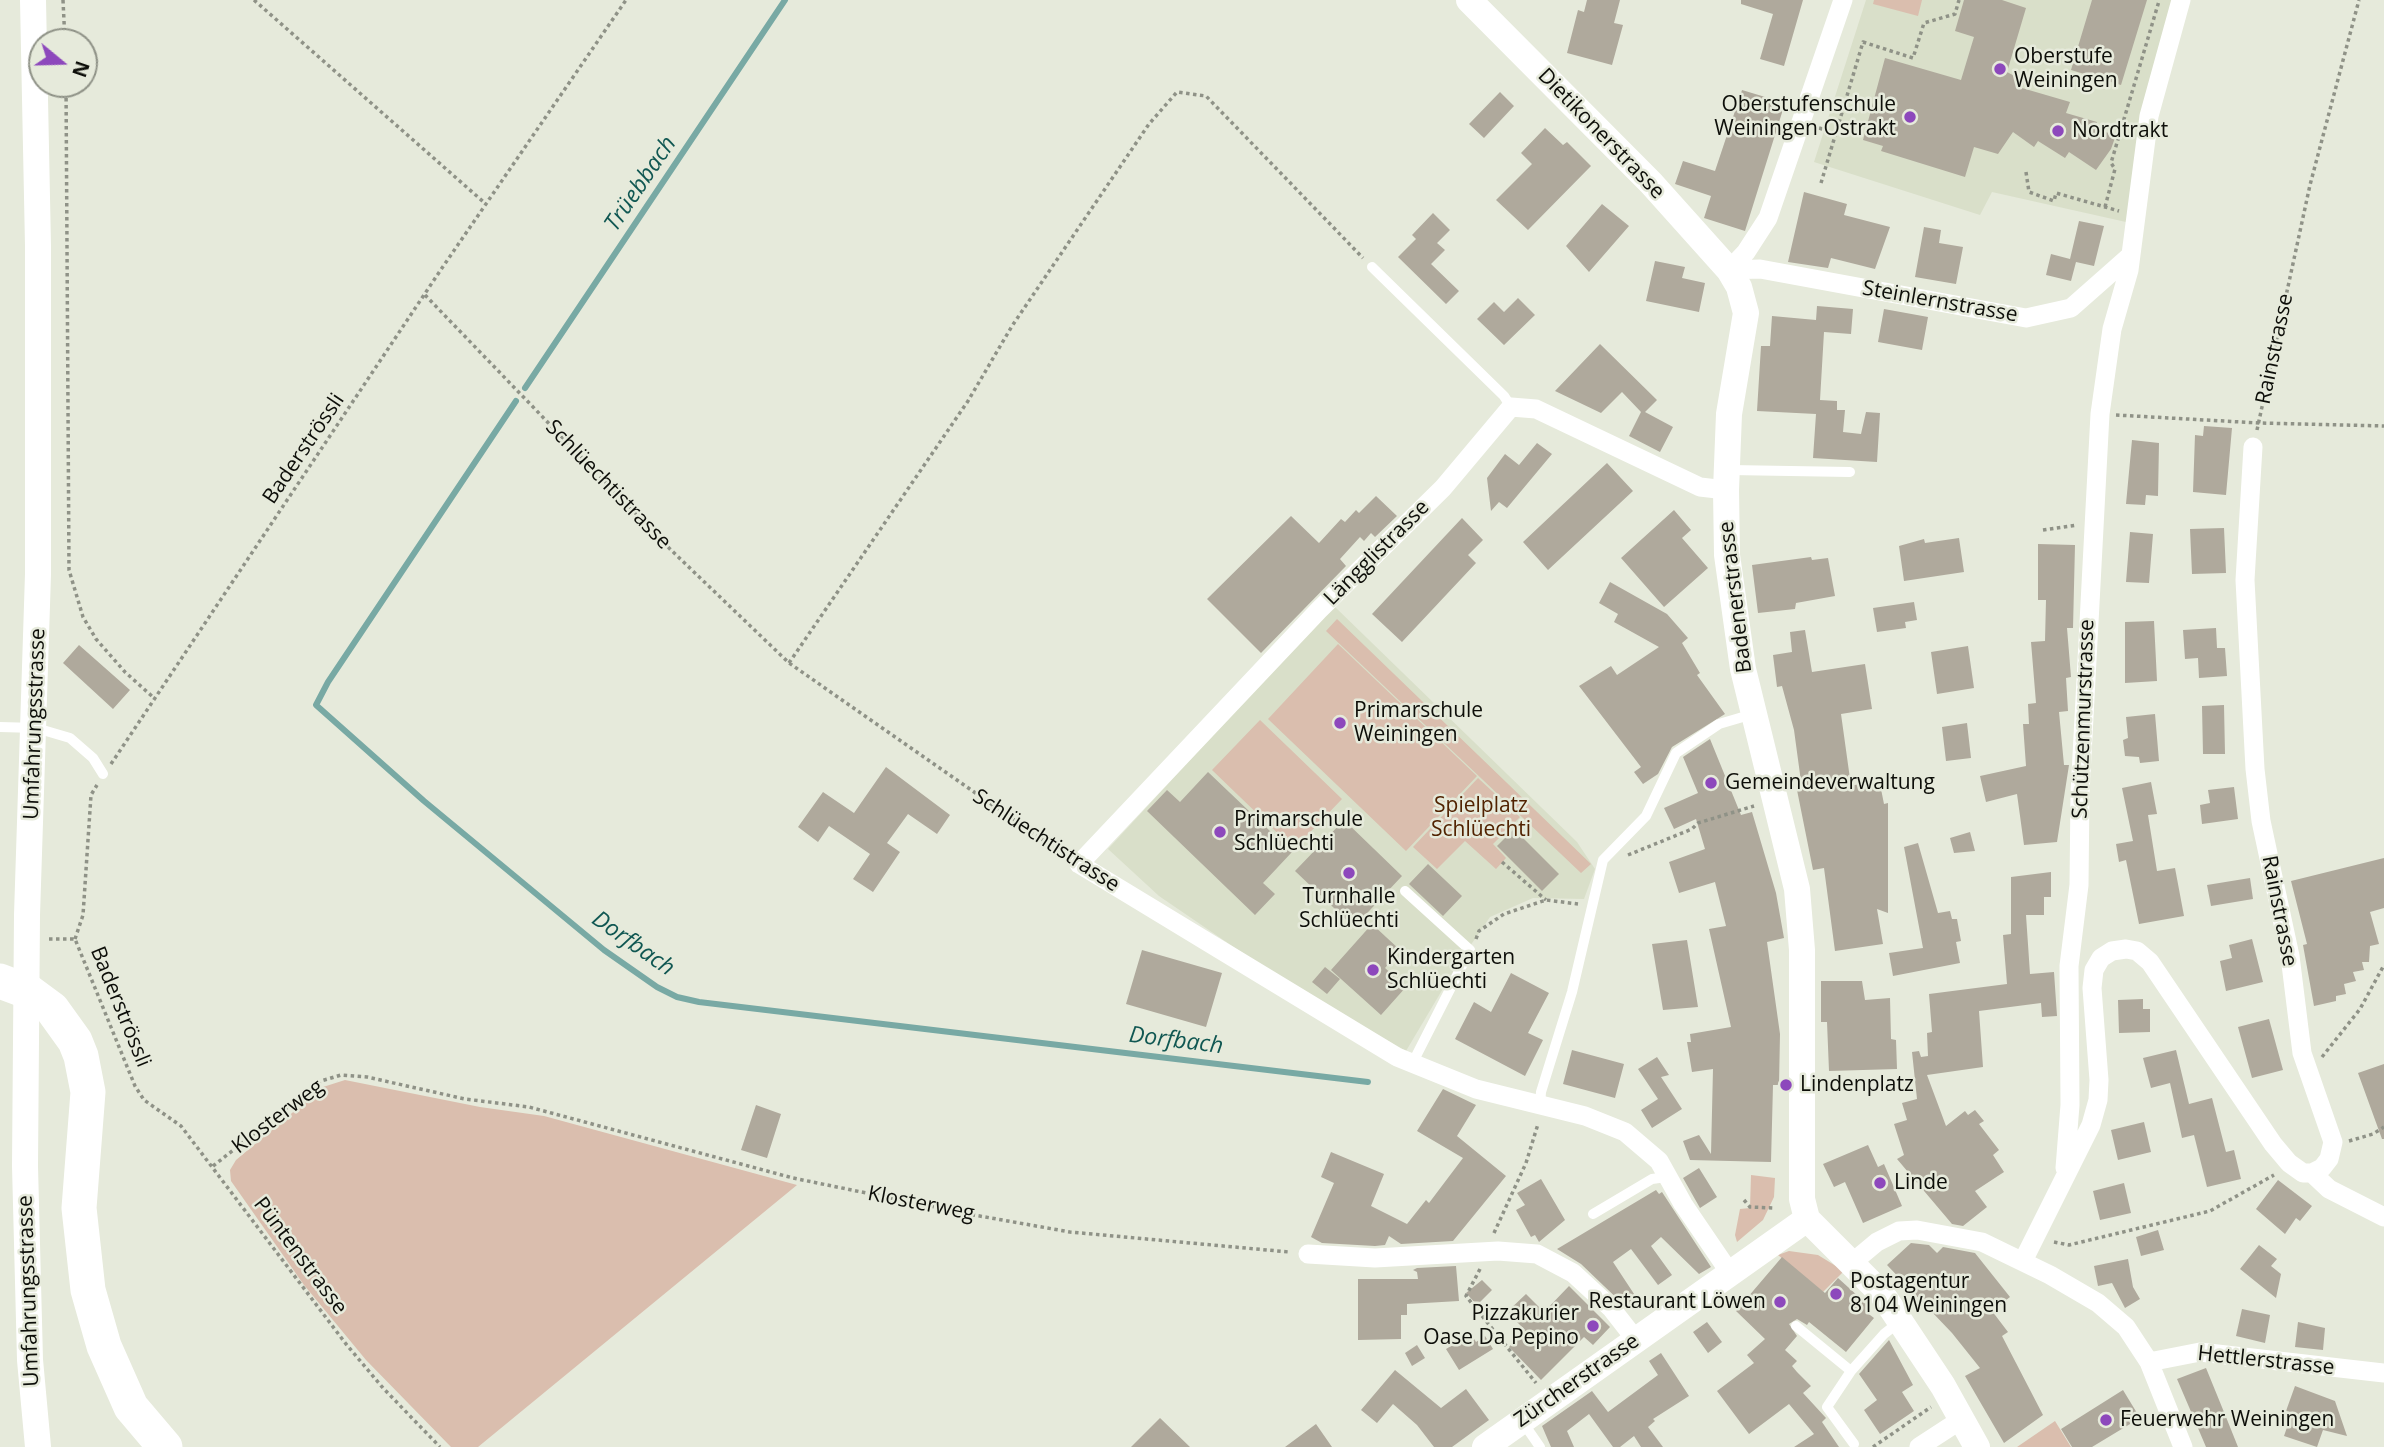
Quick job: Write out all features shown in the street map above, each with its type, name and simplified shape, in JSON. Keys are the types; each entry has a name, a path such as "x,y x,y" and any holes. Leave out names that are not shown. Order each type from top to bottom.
{"highway":[{"path":"0,981 29,992 63,1022 81,1056 88,1092 79,1208 88,1290 104,1346 131,1407 165,1447"}],"street":[{"name":"Umfahrungsstrasse","path":"33,0 38,268 36,728 27,915 25,1166 30,1360 38,1447"},
{"name":"Dietikonerstrasse","path":"1469,0 1651,183 1729,270"},
{"path":"1729,270 1746,252 1768,218 1843,0"},
{"name":"Schützenmurstrasse","path":"2062,1185 2070,1105 2069,966 2079,885 2080,793 2100,414 2112,329 2131,255 2149,116 2181,0"},
{"name":"Steinlernstrasse","path":"1729,270 1760,269 2025,318 2043,317 2071,308 2131,255"},
{"name":"Badenerstrasse","path":"1729,270 1739,287 1746,313 1730,414 1726,480 1727,555 1735,624 1797,889 1802,950 1802,1199 1807,1219"},
{"path":"1511,407 1536,409 1700,487 1726,480"},
{"name":"Längglistrasse","path":"1079,864 1319,610 1443,488 1511,407"},
{"name":"Rainstrasse","path":"2253,447 2245,580 2255,769 2261,821 2290,956 2302,1053 2333,1142"},
{"name":"Schlüechtistrasse","path":"1079,864 1377,1047 1476,1089 1540,1104 1625,1132 1659,1161 1666,1177 1730,1273"},
{"path":"2024,1261 2091,1125 2098,1100 2092,988 2094,970 2101,958 2112,951 2126,949 2137,951 2150,962 2273,1144 2297,1170 2312,1173 2329,1189 2384,1217"},
{"path":"2312,1173 2322,1168 2329,1158 2333,1142"},
{"path":"1807,1219 1853,1262 1901,1321 1977,1447"},
{"name":"Zürcherstrasse","path":"1485,1447 1807,1219"},
{"path":"1853,1262 1877,1242 1899,1231 1917,1230 1982,1242 2024,1261 2098,1303 2126,1327 2149,1362 2183,1447"},
{"path":"1308,1254 1376,1258 1486,1251 1537,1254 1573,1273 1611,1308 1636,1340"},
{"name":"Hettlerstrasse","path":"2149,1362 2200,1352 2384,1373"},
{"path":"1922,1446 1962,1419"}],"lane":[{"path":"1371,267 1504,396 1511,407"},
{"path":"1726,480 1850,471"},
{"path":"1540,1104 1572,992 1600,867 1646,816 1676,753 1719,724 1754,714"},
{"path":"0,727 36,728 70,738 93,758 103,774"},
{"path":"1405,891 1471,950 1412,1064"},
{"path":"1593,1214 1652,1179 1666,1177"},
{"path":"1854,1444 1827,1407 1850,1371 1884,1334 1901,1321"},
{"path":"1796,1326 1850,1371"},
{"path":"1522,1421 1540,1447"}],"path":[{"path":"63,0 64,28"},
{"path":"254,0 487,205"},
{"name":"Baderströssli","path":"135,1086 75,939 83,915 91,795 626,0"},
{"path":"1821,183 1863,42 1913,58 1924,23 1955,14 1959,0"},
{"path":"2105,207 2115,169 2111,163 2159,0"},
{"name":"Rainstrasse","path":"2253,447 2311,185 2359,0"},
{"path":"789,663 968,401 1012,326 1141,135 1177,92 1206,96 1371,267"},
{"path":"66,98 70,440 66,543 69,570 83,617 96,639 125,672 155,698"},
{"path":"1821,129 1836,134"},
{"path":"2026,172 2029,192 2054,201 2056,193 2122,212"},
{"name":"Schlüechtistrasse","path":"425,295 671,550 789,663 1079,864"},
{"path":"2100,414 2259,423 2384,426"},
{"path":"2043,530 2093,523"},
{"path":"1600,867 1692,829 1698,823 1763,803"},
{"path":"1502,862 1546,900"},
{"path":"1471,950 1479,931 1504,914 1546,900 1590,906"},
{"name":"Baderströssli","path":"62,939 75,939"},
{"path":"2317,1063 2360,1009 2384,965"},
{"name":"Klosterweg","path":"213,1166 321,1081 341,1075 367,1077 465,1099 529,1107 793,1178 974,1215 1070,1232 1308,1254"},
{"name":"Püntenstrasse","path":"135,1086 144,1100 181,1126 346,1343 383,1388 440,1447"},
{"path":"1540,1104 1539,1121 1526,1163 1486,1251 1486,1260 1466,1296 1525,1373 1543,1390"},
{"path":"2333,1142 2355,1140 2384,1127"},
{"path":"2035,1239 2069,1245 2210,1211 2272,1176"},
{"path":"1744,1200 1750,1207 1774,1208"},
{"path":"1873,1447 1931,1408 1932,1399"}],"shaded area":[{"name":"Oberstufe Weiningen","path":"1866,0 2173,0 2126,222 1992,192 1980,215 1814,162"},
{"name":"Primarschule Weiningen","path":"1333,605 1577,842 1595,869 1584,899 1533,898 1490,917 1457,965 1406,1051 1279,978 1159,896 1108,849"}],"green space":[{"path":"1874,0 1922,0 1918,16 1873,4"},
{"path":"1337,619 1591,864 1581,873 1326,631"},
{"path":"1338,644 1477,776 1406,851 1268,719"},
{"path":"1260,720 1342,799 1294,849 1212,770"},
{"name":"Spielplatz Schlüechti","path":"1478,778 1520,817 1493,844 1506,858 1496,869 1465,841 1437,869 1413,847"},
{"path":"345,1080 480,1107 544,1116 797,1185 478,1447 451,1447 366,1360 304,1285 231,1181 230,1170 236,1160 323,1087"},
{"path":"1751,1175 1775,1178 1774,1197 1763,1220 1737,1242 1735,1235 1740,1209 1750,1208"},
{"path":"1789,1251 1818,1255 1844,1271 1823,1292 1778,1255"},
{"path":"2055,1421 2071,1447 2017,1447"}],"building":[{"path":"1587,0 1620,0 1614,23 1623,25 1612,65 1567,53 1578,10 1584,12"},
{"path":"1741,0 1803,0 1784,66 1760,59 1773,14 1741,4"},
{"path":"1964,0 2002,0 2026,8 2007,72 2024,81 2022,88 2070,102 2066,113 2097,122 2095,129 2116,135 2111,149 2096,170 2069,152 2065,158 2038,141 2034,147 2013,132 1998,154 1974,147 1965,177 1881,151 1883,146 1863,140 1885,58 1961,80 1974,37 1955,31"},
{"path":"2092,0 2147,0 2121,85 2071,70"},
{"path":"1742,90 1785,103 1745,231 1704,218 1711,196 1675,184 1683,161 1715,171"},
{"path":"1500,92 1514,106 1484,138 1469,124"},
{"path":"1545,128 1563,145 1567,142 1591,166 1528,230 1496,200 1532,164 1521,153"},
{"path":"1804,192 1847,204 1844,215 1890,227 1875,269 1831,258 1828,268 1788,262"},
{"path":"1602,204 1629,226 1589,272 1566,246"},
{"path":"1433,213 1450,230 1437,243 1445,250 1431,264 1459,291 1446,304 1398,257 1416,239 1412,235"},
{"path":"2079,221 2104,226 2094,266 2076,262 2071,281 2046,275 2051,254 2070,259"},
{"path":"1924,227 1941,230 1939,243 1963,247 1956,284 1915,277"},
{"path":"1655,261 1685,267 1682,278 1705,283 1699,312 1646,301"},
{"path":"1518,298 1535,315 1504,345 1477,319 1494,302 1504,312"},
{"path":"1817,306 1853,309 1851,334 1824,332 1820,400 1837,401 1837,410 1845,410 1843,432 1861,434 1866,412 1880,413 1877,462 1813,458 1816,414 1757,411 1761,346 1770,346 1772,316 1816,320"},
{"path":"1884,309 1928,317 1922,350 1878,342"},
{"path":"1600,344 1657,400 1645,412 1673,427 1660,452 1629,436 1641,412 1622,392 1601,413 1555,391"},
{"path":"2204,426 2232,428 2226,495 2193,492 2195,435 2203,436"},
{"path":"2132,440 2159,443 2158,496 2146,495 2145,505 2126,504"},
{"path":"1537,443 1552,454 1507,508 1499,502 1491,511 1487,478 1505,454 1519,465"},
{"path":"1607,463 1633,491 1548,570 1523,542"},
{"path":"1376,496 1397,516 1375,537 1371,533 1364,541 1360,537 1340,559 1346,566 1261,653 1207,599 1291,516 1319,543 1341,519 1345,522 1356,510 1359,513"},
{"path":"1674,510 1691,530 1682,538 1708,568 1664,607 1621,558"},
{"path":"1462,518 1483,540 1468,555 1476,563 1402,642 1372,614"},
{"path":"2224,528 2226,573 2192,574 2190,529"},
{"path":"2130,532 2153,534 2149,583 2126,582"},
{"path":"1959,538 1964,572 1904,581 1899,546 1924,539 1925,543"},
{"path":"2038,544 2075,545 2073,628 2067,628 2071,677 2066,678 2068,711 2059,712 2064,765 2069,765 2057,842 2024,845 2017,794 1986,802 1980,776 2026,766 2023,724 2029,724 2028,704 2036,703 2031,642 2045,641 2046,600 2038,600"},
{"path":"1811,557 1812,560 1828,558 1835,596 1796,603 1795,609 1758,613 1752,565"},
{"path":"1610,582 1667,614 1688,638 1682,643 1700,673 1697,675 1725,714 1672,747 1658,774 1643,784 1634,772 1641,767 1579,686 1611,666 1617,675 1659,647 1614,622 1618,614 1599,603"},
{"path":"1914,602 1917,620 1905,622 1906,628 1877,632 1873,608"},
{"path":"2154,621 2157,681 2125,683 2125,622"},
{"path":"2216,628 2217,648 2225,648 2227,676 2199,678 2198,658 2185,659 2183,630"},
{"path":"1805,630 1812,672 1865,664 1872,709 1841,714 1851,786 1879,779 1884,804 1888,803 1888,913 1877,909 1883,944 1835,951 1824,868 1813,870 1797,790 1802,789 1794,730 1782,686 1777,687 1773,655 1792,652 1790,632"},
{"path":"79,645 130,690 113,709 63,663"},
{"path":"1968,646 1974,688 1937,694 1931,652"},
{"path":"2224,705 2225,754 2203,754 2202,706"},
{"path":"2155,714 2159,761 2140,763 2139,757 2125,756 2123,740 2128,738 2126,717"},
{"path":"1967,723 1971,758 1946,761 1942,727"},
{"path":"1710,739 1741,815 1752,812 1776,893 1784,938 1767,942 1780,1034 1779,1085 1773,1085 1771,1162 1690,1160 1683,1141 1699,1135 1711,1154 1713,1069 1692,1072 1687,1042 1691,1042 1690,1034 1731,1027 1709,929 1726,926 1715,882 1679,893 1669,862 1705,849 1696,819 1674,829 1664,808 1698,793 1683,757"},
{"path":"886,767 950,815 937,834 908,814 887,843 900,852 873,892 853,879 870,854 829,826 818,842 798,827 823,792 854,813"},
{"name":"Primarschule Schlüechti","path":"1208,772 1292,852 1263,883 1275,894 1255,915 1147,811 1167,790 1180,802"},
{"path":"2151,782 2157,814 2148,815 2157,871 2175,868 2184,916 2139,924 2126,860 2119,862 2116,844 2133,841 2122,788"},
{"path":"2234,787 2238,819 2202,824 2200,805 2210,803 2208,790"},
{"name":"Turnhalle Schlüechti","path":"1344,820 1402,876 1354,927 1295,871"},
{"path":"1514,829 1559,874 1542,891 1497,846"},
{"path":"1970,832 1975,851 1954,853 1950,838"},
{"path":"1918,843 1938,913 1950,911 1952,919 1957,919 1961,941 1956,942 1960,963 1893,976 1889,953 1923,948 1904,847"},
{"path":"2384,858 2384,908 2370,912 2379,944 2370,946 2369,962 2362,962 2364,970 2353,972 2356,981 2344,984 2346,994 2336,996 2336,1001 2314,1006 2303,945 2307,944 2291,881"},
{"path":"1428,864 1462,896 1443,916 1409,884"},
{"path":"2051,872 2051,897 2044,897 2044,915 2026,915 2030,974 2054,972 2057,1016 2042,1017 2041,1003 1979,1011 1983,1067 1927,1075 1946,1126 1965,1111 1968,1115 1975,1110 1984,1121 1979,1124 1999,1150 1993,1155 2004,1172 1975,1191 1987,1207 1963,1226 1952,1224 1897,1159 1904,1155 1894,1124 1907,1120 1902,1103 1917,1099 1912,1052 1919,1051 1921,1057 1928,1056 1927,1033 1932,1032 1929,994 2007,984 2003,935 2011,934 2011,877"},
{"path":"2250,878 2253,899 2211,906 2207,885"},
{"name":"Kindergarten Schlüechti","path":"1372,924 1400,950 1385,968 1406,987 1381,1015 1331,970"},
{"path":"2252,939 2263,982 2226,991 2220,961 2232,958 2229,945"},
{"path":"1687,940 1698,1007 1663,1010 1652,944"},
{"path":"1142,950 1222,973 1206,1027 1126,1004"},
{"path":"1325,967 1340,979 1327,994 1312,982"},
{"path":"1511,973 1549,993 1528,1033 1543,1040 1525,1076 1455,1039 1474,1002 1491,1012"},
{"path":"1821,981 1862,981 1865,1000 1890,998 1891,1039 1896,1040 1897,1069 1829,1071 1827,1022 1821,1022"},
{"path":"2143,999 2143,1009 2150,1009 2150,1032 2119,1033 2118,1000"},
{"path":"2269,1019 2283,1070 2252,1078 2238,1027"},
{"path":"1572,1050 1624,1064 1615,1098 1563,1084"},
{"path":"2176,1050 2189,1104 2212,1098 2226,1152 2234,1150 2241,1179 2207,1187 2194,1135 2182,1138 2170,1083 2151,1088 2143,1058"},
{"path":"1657,1057 1669,1075 1661,1077 1682,1109 1652,1128 1641,1110 1658,1099 1638,1069"},
{"path":"2384,1064 2384,1139 2382,1139 2358,1073"},
{"path":"1443,1089 1476,1105 1457,1136 1506,1176 1453,1241 1401,1244 1389,1236 1385,1245 1375,1246 1322,1243 1311,1237 1334,1183 1321,1177 1331,1152 1384,1174 1371,1206 1407,1224 1426,1200 1429,1203 1463,1158 1417,1131"},
{"path":"756,1105 781,1114 767,1158 741,1150"},
{"path":"2144,1122 2151,1152 2118,1160 2111,1130"},
{"name":"Linde","path":"1868,1145 1878,1167 1884,1164 1902,1206 1863,1223 1845,1182 1834,1187 1823,1164"},
{"path":"1699,1168 1717,1197 1700,1208 1683,1178"},
{"path":"1541,1179 1565,1220 1539,1242 1535,1235 1531,1237 1516,1210 1525,1205 1517,1193"},
{"path":"2278,1180 2312,1206 2300,1221 2296,1218 2285,1234 2256,1209"},
{"path":"2124,1183 2131,1213 2100,1220 2093,1191"},
{"path":"1656,1190 1659,1194 1662,1192 1711,1267 1699,1274 1661,1237 1651,1246 1672,1275 1658,1285 1631,1249 1613,1262 1638,1300 1627,1308 1581,1264 1557,1249"},
{"path":"2158,1230 2164,1250 2141,1256 2136,1237"},
{"path":"1911,1243 1929,1245 1937,1253 1943,1247 1975,1253 2010,1297 1992,1311 2008,1332 2002,1336 2043,1415 2004,1443 1965,1376 1980,1368 1952,1333 1887,1265"},
{"path":"2259,1245 2277,1259 2271,1266 2281,1274 2276,1298 2240,1269"},
{"path":"1782,1257 1825,1293 1838,1278 1870,1307 1866,1312 1874,1318 1846,1352 1809,1322 1807,1325 1797,1319 1789,1324 1797,1336 1785,1350 1797,1361 1792,1366 1811,1386 1803,1393 1826,1418 1822,1422 1839,1447 1794,1447 1814,1434 1789,1404 1749,1434 1717,1391 1754,1363 1747,1355 1765,1339 1736,1311"},
{"path":"2128,1259 2133,1287 2140,1299 2125,1308 2112,1283 2098,1286 2094,1266"},
{"path":"1456,1266 1459,1301 1407,1304 1407,1315 1401,1315 1401,1339 1358,1340 1358,1279 1418,1279 1417,1272 1413,1270 1417,1268"},
{"path":"1482,1280 1492,1290 1477,1305 1466,1293"},
{"path":"1569,1286 1610,1327 1593,1345 1584,1337 1541,1380 1509,1347 1525,1330 1507,1312 1526,1294 1544,1312"},
{"path":"2242,1309 2270,1315 2265,1343 2236,1336"},
{"path":"1707,1322 1722,1342 1708,1353 1693,1332"},
{"path":"2298,1322 2325,1328 2323,1350 2295,1347"},
{"path":"1471,1334 1476,1342 1485,1336 1493,1349 1459,1370 1446,1349"},
{"path":"1889,1340 1913,1385 1902,1392 1914,1411 1880,1434 1864,1410 1877,1400 1859,1374"},
{"path":"1417,1345 1425,1358 1412,1366 1405,1353"},
{"path":"1661,1353 1689,1396 1653,1419 1655,1421 1648,1427 1663,1447 1641,1447 1634,1436 1620,1447 1613,1447 1589,1414 1567,1431 1574,1447 1551,1447 1542,1426 1592,1391 1608,1412 1658,1375 1649,1361"},
{"path":"2206,1368 2238,1447 2206,1447 2177,1379"},
{"path":"1395,1370 1441,1408 1466,1389 1489,1420 1452,1447 1434,1447 1417,1425 1393,1404 1377,1423 1361,1410"},
{"path":"2295,1386 2335,1401 2347,1436 2323,1430 2317,1447 2284,1436 2292,1413 2286,1411"},
{"name":"Feuerwehr Weiningen","path":"2123,1390 2140,1418 2092,1447 2072,1447 2061,1429"},
{"path":"1160,1418 1190,1447 1131,1447"},
{"path":"1316,1424 1332,1447 1285,1447"}],"waterway":[{"name":"Trüebbach","path":"525,388 785,0"},
{"name":"Dorfbach","path":"516,401 328,682 316,705 424,801 604,950 657,987 677,997 699,1002 1368,1082"}],"place":[{"name":"Oberstufe Weiningen","path":"2000,69"},
{"name":"Oberstufenschule Weiningen Ostrakt","path":"1910,117"},
{"name":"Nordtrakt","path":"2058,131"},
{"name":"Primarschule Weiningen","path":"1340,723"},
{"name":"Gemeindeverwaltung","path":"1711,783"},
{"name":"Primarschule Schlüechti","path":"1220,832"},
{"name":"Turnhalle Schlüechti","path":"1349,873"},
{"name":"Kindergarten Schlüechti","path":"1373,970"},
{"name":"Lindenplatz","path":"1786,1085"},
{"name":"Linde","path":"1880,1183"},
{"name":"Postagentur 8104 Weiningen","path":"1836,1294"},
{"name":"Restaurant Löwen","path":"1780,1302"},
{"name":"Pizzakurier Oase Da Pepino","path":"1593,1326"},
{"name":"Feuerwehr Weiningen","path":"2106,1420"}]}
